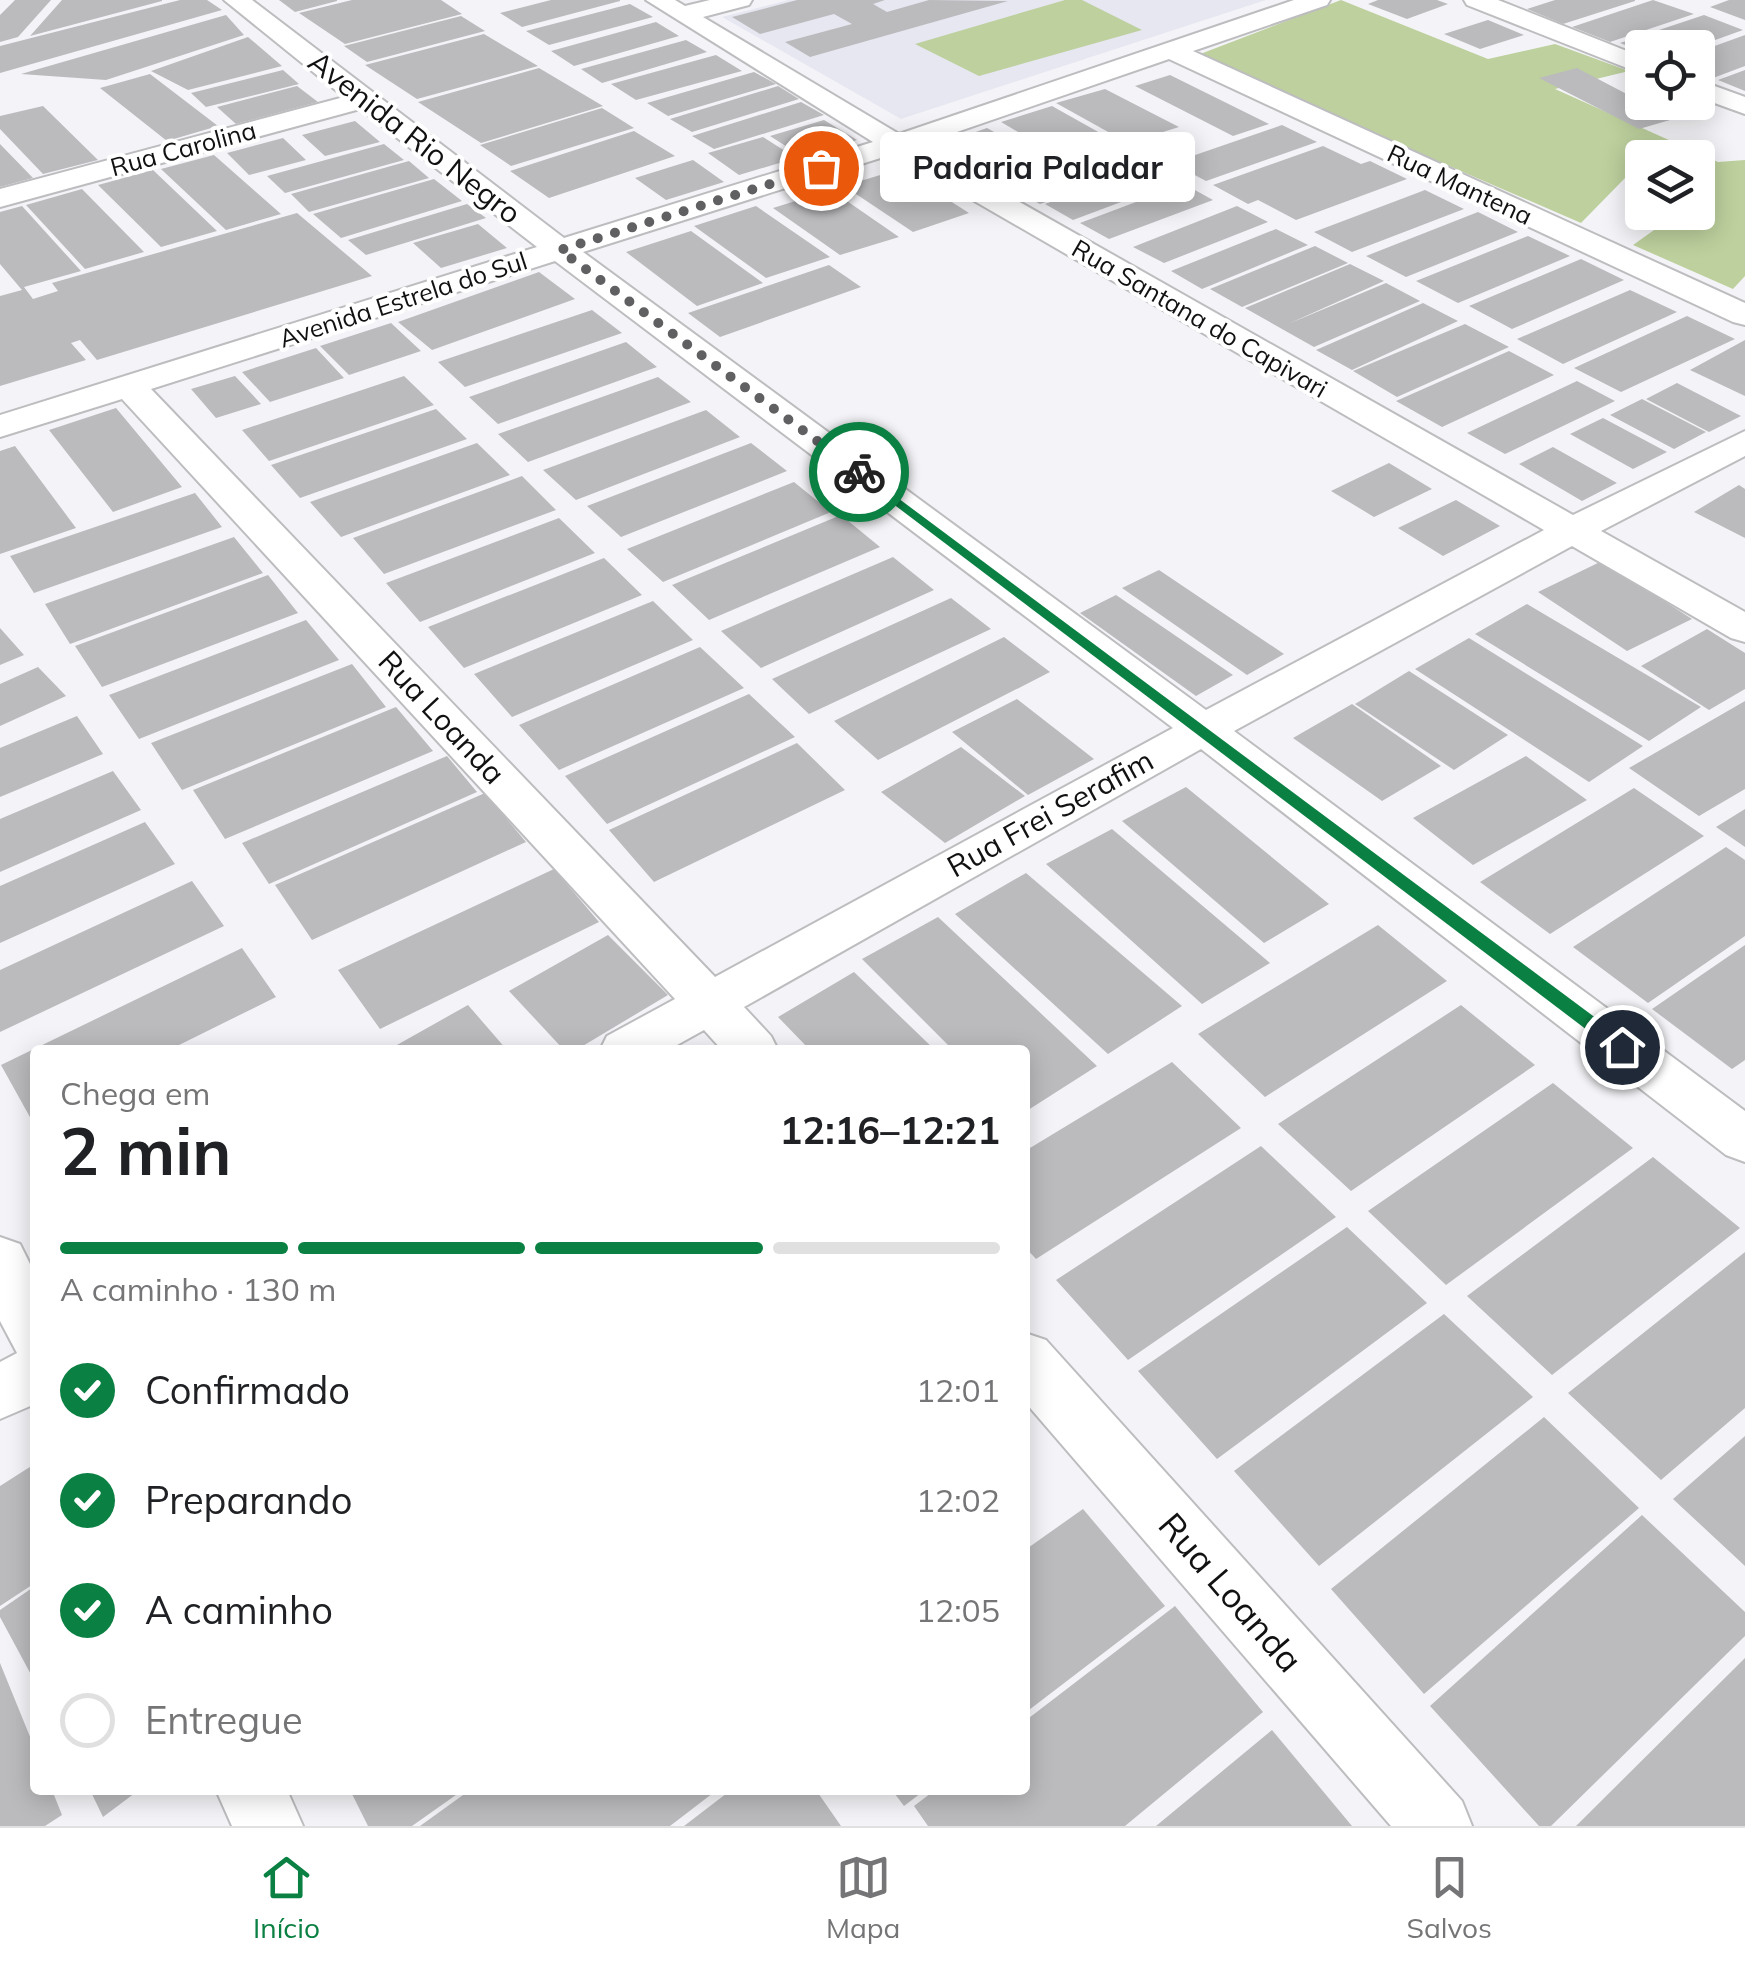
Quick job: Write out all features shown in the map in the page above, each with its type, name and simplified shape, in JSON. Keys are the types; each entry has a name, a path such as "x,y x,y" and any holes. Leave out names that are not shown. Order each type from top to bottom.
{"street":[{"name":"Avenida Rio Negro","path":"236,0 560,250 1202,728 1745,1140"},
{"path":"671,7 740,0"},
{"name":"Avenida Estrela do Sul","path":"0,426 896,144 1318,0"},
{"path":"1476,0 1625,59"},
{"name":"Rua Santana do Capivari","path":"671,7 896,144 1745,629"},
{"name":"Rua Mantena","path":"1174,52 1745,316"},
{"path":"1715,95 1745,106"},
{"name":"Rua Carolina","path":"0,198 366,99"},
{"name":"Rua Loanda","path":"129,386 749,1045"},
{"name":"Rua Frei Serafim","path":"634,1045 1202,728 1571,529 1745,442"},
{"path":"0,1262 30,1324"},
{"name":"Rua Loanda","path":"1030,1364 1437,1826"},
{"path":"0,1392 30,1376"},
{"path":"253,1795 268,1826"}],"shaded area":[{"path":"788,0 1266,0 901,119 722,17"}],"green space":[{"path":"1065,0 1082,0 1142,30 979,76 915,44"},
{"path":"1341,0 1488,59 1555,44 1625,70 1555,89 1669,140 1625,140 1625,178 1581,223 1195,56"},
{"path":"1745,160 1745,276 1733,289 1633,245 1654,230 1715,230 1715,161"}],"building":[{"path":"15,0 51,0 18,37 0,42 0,15"},
{"path":"62,0 162,0 162,1 30,36"},
{"path":"180,0 207,0 222,10 0,73 0,46"},
{"path":"279,0 337,0 337,1 295,12"},
{"path":"352,0 441,0 462,14 345,44 299,13"},
{"path":"551,0 620,1 522,27 500,13"},
{"path":"797,0 885,0 873,4 887,12 929,0 1008,1 810,57 785,42 852,24 834,14 760,34 732,17"},
{"path":"1378,0 1437,0 1448,4 1407,19 1368,4"},
{"path":"1555,0 1635,1 1563,24 1527,9"},
{"path":"1653,0 1694,14 1646,30 1625,30 1625,37 1610,42 1572,27"},
{"path":"1729,0 1745,0 1745,20 1710,7"},
{"path":"630,4 653,17 549,45 526,31"},
{"path":"226,15 244,35 106,80 21,74"},
{"path":"1704,15 1743,30 1715,40 1715,30 1659,30"},
{"path":"461,16 485,31 367,62 344,46"},
{"path":"1488,20 1524,35 1480,49 1444,34"},
{"path":"656,22 679,36 574,66 551,51"},
{"path":"484,34 538,66 417,99 365,65"},
{"path":"1745,35 1745,66 1715,77 1715,46"},
{"path":"248,37 282,66 188,90 151,71"},
{"path":"686,40 707,52 602,83 581,69"},
{"path":"716,55 742,71 636,100 611,84"},
{"path":"539,68 603,106 481,143 418,102"},
{"path":"1577,68 1625,93 1625,120 1670,120 1639,129 1539,78"},
{"path":"283,70 299,84 206,107 191,93"},
{"path":"1745,70 1745,91 1718,80"},
{"path":"754,72 776,84 668,116 647,103"},
{"path":"150,74 218,126 167,141 100,88"},
{"path":"1170,75 1269,124 1233,136 1135,86"},
{"path":"297,86 318,102 236,124 217,107"},
{"path":"778,86 799,99 692,132 670,119"},
{"path":"1105,89 1179,127 1128,143 1056,103"},
{"path":"801,102 824,115 714,149 692,136"},
{"path":"43,106 98,160 43,174 0,129 0,116"},
{"path":"1052,106 1125,147 1072,164 1001,122"},
{"path":"602,108 634,128 511,166 480,145"},
{"path":"824,120 857,140 803,157 770,136"},
{"path":"355,121 380,142 325,156 302,135"},
{"path":"1282,125 1317,142 1206,181 1172,163"},
{"path":"987,128 1014,143 966,160 939,145"},
{"path":"634,131 675,156 549,198 510,171"},
{"path":"763,137 796,158 739,175 708,153"},
{"path":"283,138 306,160 249,175 227,153"},
{"path":"1024,143 1064,162 1008,184 968,164"},
{"path":"0,144 33,178 0,187"},
{"path":"384,144 404,160 285,193 267,176"},
{"path":"1323,146 1361,164 1370,161 1407,179 1296,220 1258,200 1248,204 1213,185"},
{"path":"1116,152 1143,167 1040,204 1012,189"},
{"path":"214,155 281,214 226,230 161,169"},
{"path":"693,160 724,182 666,200 635,178"},
{"path":"409,161 429,178 309,212 291,194"},
{"path":"1148,167 1177,181 1073,220 1045,204"},
{"path":"900,169 969,213 913,232 844,186"},
{"path":"153,170 217,231 161,247 98,185"},
{"path":"434,179 462,201 341,238 313,214"},
{"path":"1184,184 1213,200 1109,239 1080,223"},
{"path":"82,189 144,252 85,269 26,205"},
{"path":"831,190 899,237 840,255 773,208"},
{"path":"1425,190 1464,209 1352,252 1314,232"},
{"path":"467,204 486,218 366,255 348,240"},
{"path":"22,206 81,271 24,287 33,299 58,291 52,283 297,213 372,276 97,360 80,340 71,343 86,360 0,386 0,296 22,290 0,264 0,212"},
{"path":"756,206 830,257 766,278 694,226"},
{"path":"1237,206 1268,222 1164,263 1133,247"},
{"path":"1478,212 1518,232 1406,277 1366,256"},
{"path":"478,224 507,248 441,268 413,243"},
{"path":"1276,229 1308,245 1202,289 1171,271"},
{"path":"691,231 763,283 697,306 626,252"},
{"path":"1528,236 1570,256 1458,303 1416,281"},
{"path":"1315,246 1348,263 1242,307 1210,289"},
{"path":"1581,259 1624,280 1512,329 1469,306"},
{"path":"1350,264 1384,281 1288,324 1386,283 1420,301 1314,347 1245,308"},
{"path":"829,265 861,287 720,337 688,313"},
{"path":"539,272 575,299 432,350 398,322"},
{"path":"1630,290 1677,312 1563,364 1517,339"},
{"path":"1423,303 1458,321 1352,370 1316,350"},
{"path":"592,310 622,333 465,387 438,362"},
{"path":"1687,316 1735,339 1621,392 1574,368"},
{"path":"391,323 421,351 349,375 320,346"},
{"path":"1465,324 1509,347 1397,397 1353,371"},
{"path":"1745,340 1745,396 1690,370"},
{"path":"626,342 657,367 498,424 469,397"},
{"path":"316,348 344,378 270,402 242,372"},
{"path":"1509,351 1554,375 1442,427 1396,401"},
{"path":"235,376 261,404 216,418 191,389"},
{"path":"404,376 434,405 269,461 242,430"},
{"path":"658,377 691,402 528,462 498,434"},
{"path":"1577,381 1615,401 1505,454 1467,433"},
{"path":"1677,383 1741,416 1709,432 1646,399"},
{"path":"1642,399 1706,432 1674,449 1610,415"},
{"path":"116,408 182,487 113,512 49,430"},
{"path":"436,409 467,439 300,498 271,465"},
{"path":"706,410 740,437 576,500 543,470"},
{"path":"1603,418 1667,452 1633,469 1570,434"},
{"path":"477,443 510,475 341,537 310,502"},
{"path":"751,443 787,471 621,537 587,506"},
{"path":"15,446 76,528 0,554 0,451"},
{"path":"1553,447 1617,483 1582,501 1519,464"},
{"path":"1389,463 1432,489 1374,517 1331,491"},
{"path":"522,476 556,510 384,574 353,538"},
{"path":"794,482 831,512 663,582 627,549"},
{"path":"1739,485 1745,489 1745,538 1694,512"},
{"path":"195,493 222,527 34,593 10,556"},
{"path":"1456,500 1500,526 1443,556 1398,528"},
{"path":"841,515 880,547 709,620 672,585"},
{"path":"559,518 595,553 420,622 386,583"},
{"path":"234,537 263,573 70,644 45,604"},
{"path":"893,557 934,590 761,668 721,631"},
{"path":"604,558 642,595 464,668 428,627"},
{"path":"1602,561 1692,619 1627,651 1538,592"},
{"path":"1159,570 1284,654 1247,675 1122,588"},
{"path":"268,575 298,613 102,687 75,646"},
{"path":"1116,595 1233,675 1196,696 1080,613"},
{"path":"951,598 991,629 809,714 772,679"},
{"path":"653,601 693,640 512,717 474,674"},
{"path":"1527,604 1701,707 1649,741 1475,634"},
{"path":"306,620 339,660 139,739 109,695"},
{"path":"0,628 24,655 0,665"},
{"path":"1707,629 1745,653 1745,689 1709,710 1641,666"},
{"path":"1004,637 1050,672 878,760 834,721"},
{"path":"1469,638 1643,746 1589,782 1415,669"},
{"path":"700,647 744,688 559,770 519,725"},
{"path":"352,664 386,707 182,790 151,743"},
{"path":"38,667 66,696 0,726 0,684"},
{"path":"1409,671 1508,735 1454,770 1355,704"},
{"path":"749,694 795,737 607,824 565,776"},
{"path":"1017,699 1094,759 1028,795 952,732"},
{"path":"1745,701 1745,789 1699,816 1629,768"},
{"path":"1352,704 1441,766 1382,801 1293,738"},
{"path":"396,707 433,751 225,839 193,790"},
{"path":"77,716 103,754 0,797 0,748"},
{"path":"797,743 845,790 654,882 609,830"},
{"path":"961,747 1025,796 945,843 881,792"},
{"path":"447,756 477,792 269,884 242,843"},
{"path":"1526,756 1587,800 1473,865 1413,818"},
{"path":"113,771 141,810 0,872 0,819"},
{"path":"1186,787 1329,904 1264,943 1122,821"},
{"path":"1634,788 1704,836 1550,934 1480,882"},
{"path":"485,793 526,842 312,940 275,885"},
{"path":"1745,809 1745,847 1716,827"},
{"path":"145,822 175,864 0,943 0,886"},
{"path":"1112,829 1270,963 1202,1004 1046,864"},
{"path":"1726,847 1745,860 1745,936 1648,1003 1573,947"},
{"path":"554,869 599,922 380,1029 338,970"},
{"path":"1026,873 1182,1006 1108,1054 955,914"},
{"path":"192,881 224,926 0,1032 0,970"},
{"path":"938,917 1097,1066 1030,1109 1030,1045 948,1045 862,959"},
{"path":"1378,925 1447,981 1265,1097 1198,1034"},
{"path":"608,935 668,995 584,1045 559,1045 509,991"},
{"path":"1745,945 1745,1060 1732,1069 1652,1009"},
{"path":"242,948 276,997 179,1045 42,1045"},
{"path":"854,972 930,1045 805,1045 778,1017"},
{"path":"468,1005 503,1045 397,1045"},
{"path":"1461,1005 1535,1065 1351,1191 1278,1124"},
{"path":"30,1051 30,1117 1,1065"},
{"path":"1172,1062 1241,1128 1036,1259 1030,1252 1030,1148"},
{"path":"1553,1083 1633,1148 1446,1285 1368,1211"},
{"path":"1261,1146 1336,1217 1128,1360 1056,1280"},
{"path":"1653,1157 1740,1228 1552,1375 1467,1296"},
{"path":"1347,1227 1427,1303 1217,1459 1138,1371"},
{"path":"1745,1252 1745,1408 1661,1480 1568,1393"},
{"path":"1444,1314 1533,1397 1319,1566 1234,1471"},
{"path":"1544,1417 1639,1508 1424,1694 1331,1589"},
{"path":"1745,1436 1745,1566 1673,1499"},
{"path":"30,1467 30,1586 0,1606 0,1486"},
{"path":"1083,1509 1165,1606 1030,1709 1030,1546"},
{"path":"1642,1515 1745,1612 1745,1636 1551,1826 1539,1826 1430,1706"},
{"path":"30,1589 30,1673 0,1617 0,1610"},
{"path":"1175,1606 1263,1712 1125,1826 928,1826 914,1806 928,1795 1030,1795 1030,1717"},
{"path":"1745,1658 1745,1826 1576,1826"},
{"path":"0,1663 30,1737 30,1795 54,1795 62,1815 45,1826 0,1826"},
{"path":"1272,1730 1352,1826 1156,1826"},
{"path":"92,1795 132,1795 103,1817"},
{"path":"352,1795 456,1795 412,1826 368,1826"},
{"path":"463,1795 710,1795 670,1826 420,1826"},
{"path":"724,1795 819,1795 841,1826 684,1826"},
{"path":"896,1795 918,1795 904,1806"}],"way so far":[{"path":"821,168 560,250 859,472"}],"place":[{"name":"Padaria Paladar","path":"821,168"}],"route":[{"path":"859,472 1622,1047"}]}
